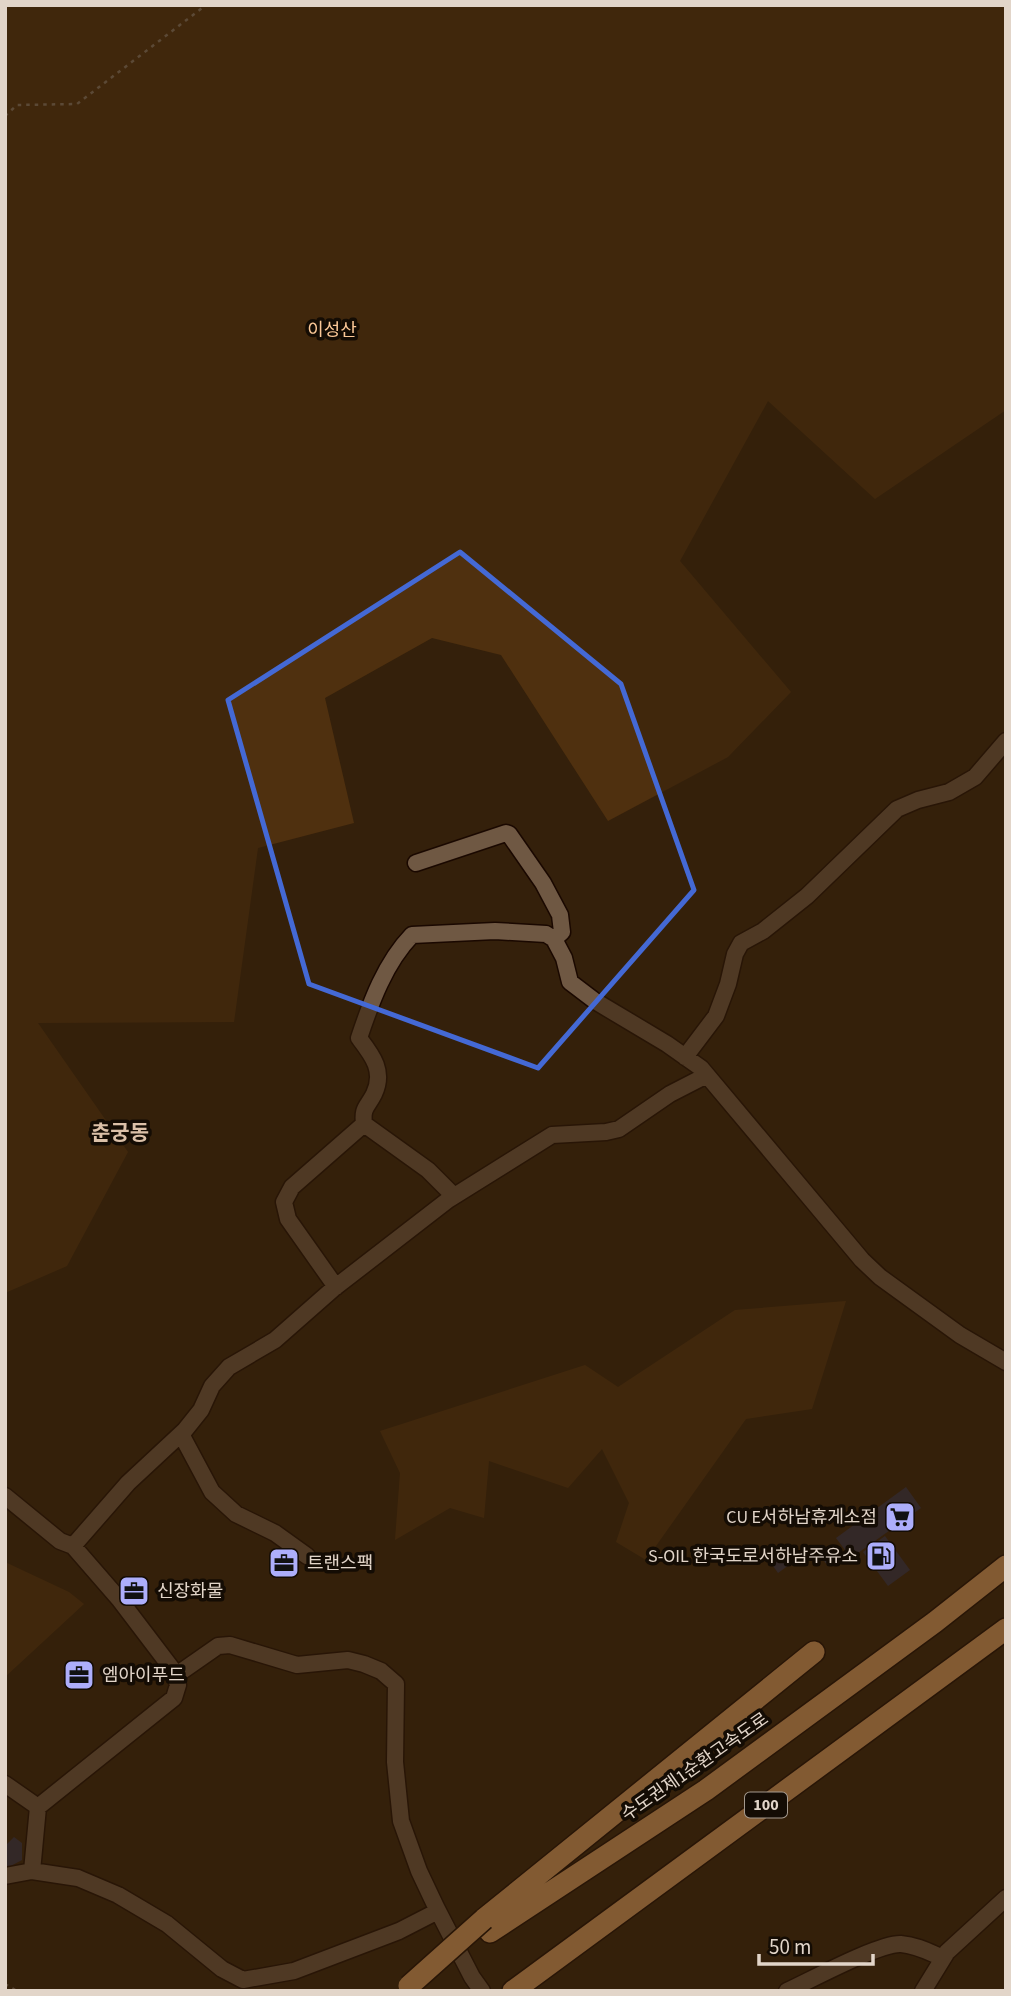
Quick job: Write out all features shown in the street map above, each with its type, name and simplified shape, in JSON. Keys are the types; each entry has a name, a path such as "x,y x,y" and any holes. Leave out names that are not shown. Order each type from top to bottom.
{"highway":[{"name":"수도권제1순환고속도로","path":"405,1988 487,1926 706,1790 935,1622 1006,1566"},
{"path":"935,1622 1006,1577"},
{"name":"100","path":"520,1986 1006,1629"},
{"path":"487,1926 814,1652"}],"street":[{"path":"685,1057 716,1016 728,985 734,954 741,943 763,931 807,896 897,809 949,792 975,777 999,761 1006,741"},
{"path":"416,863 509,834 543,883 560,915 562,932 554,940"},
{"path":"364,1124 363,1111 380,1078 375,1059 359,1038 370,1005 389,968 400,948 412,935 523,931 545,934 554,940 564,958 570,982 685,1057 706,1074 862,1260 880,1277 960,1335 1006,1362"},
{"path":"72,1546 128,1483 181,1434 201,1410 212,1386 229,1367 275,1340 336,1287 454,1196 552,1135 620,1129 670,1094 706,1074"},
{"path":"364,1124 429,1170 454,1196"},
{"path":"336,1287 288,1219 284,1202 292,1187 364,1124"},
{"path":"181,1434 212,1492 236,1514 275,1533 307,1556"},
{"path":"5,1496 60,1541 72,1546 119,1599 173,1670 178,1685 174,1698 38,1807 32,1871"},
{"path":"175,1676 218,1646 230,1646 297,1665 348,1660 381,1671 396,1684 395,1762 401,1821 419,1871 438,1911 482,1991"},
{"path":"5,1784 38,1807"},
{"path":"5,1876 32,1871 78,1878 118,1895 167,1924 222,1969 232,1984 294,1971 399,1931 438,1911"},
{"path":"923,1991 943,1958 1006,1898"},
{"path":"788,1991 875,1951 898,1944 919,1947 943,1958"}],"path":[{"path":"5,116 17,105 77,104 206,5"},
{"path":"5,1984 18,1991"}],"highlighted area":[{"path":"460,552 621,684 694,890 538,1068 309,984 228,700"}],"green space":[{"name":"이성산","path":"5,5 1006,5 1006,410 875,499 768,401 680,561 791,692 728,757 608,821 501,655 432,638 325,698 354,823 258,848 234,1022 38,1023 128,1152 67,1266 5,1293"},
{"path":"846,1301 812,1409 746,1419 646,1560 616,1542 629,1503 602,1449 568,1488 489,1461 484,1518 450,1508 395,1540 400,1473 380,1431 585,1365 618,1387 735,1310"},
{"path":"5,1562 69,1592 84,1604 5,1677"}],"building":[{"path":"906,1487 921,1508 851,1558 836,1538"},
{"path":"885,1536 910,1570 888,1586 863,1552"},
{"path":"775,1545 789,1565 778,1573 764,1553"},
{"path":"828,1549 834,1549 839,1557 837,1563 828,1565 823,1560 823,1554"},
{"path":"14,1837 22,1843 22,1860 5,1869 5,1846"}],"place":[{"name":"CU E서하남휴게소점","path":"900,1517"},
{"name":"S-OIL 한국도로서하남주유소","path":"881,1556"},
{"name":"트랜스팩","path":"284,1563"},
{"name":"신장화물","path":"134,1591"},
{"name":"엠아이푸드","path":"79,1675"}],"district":[{"name":"춘궁동","path":"120,1133"}]}
